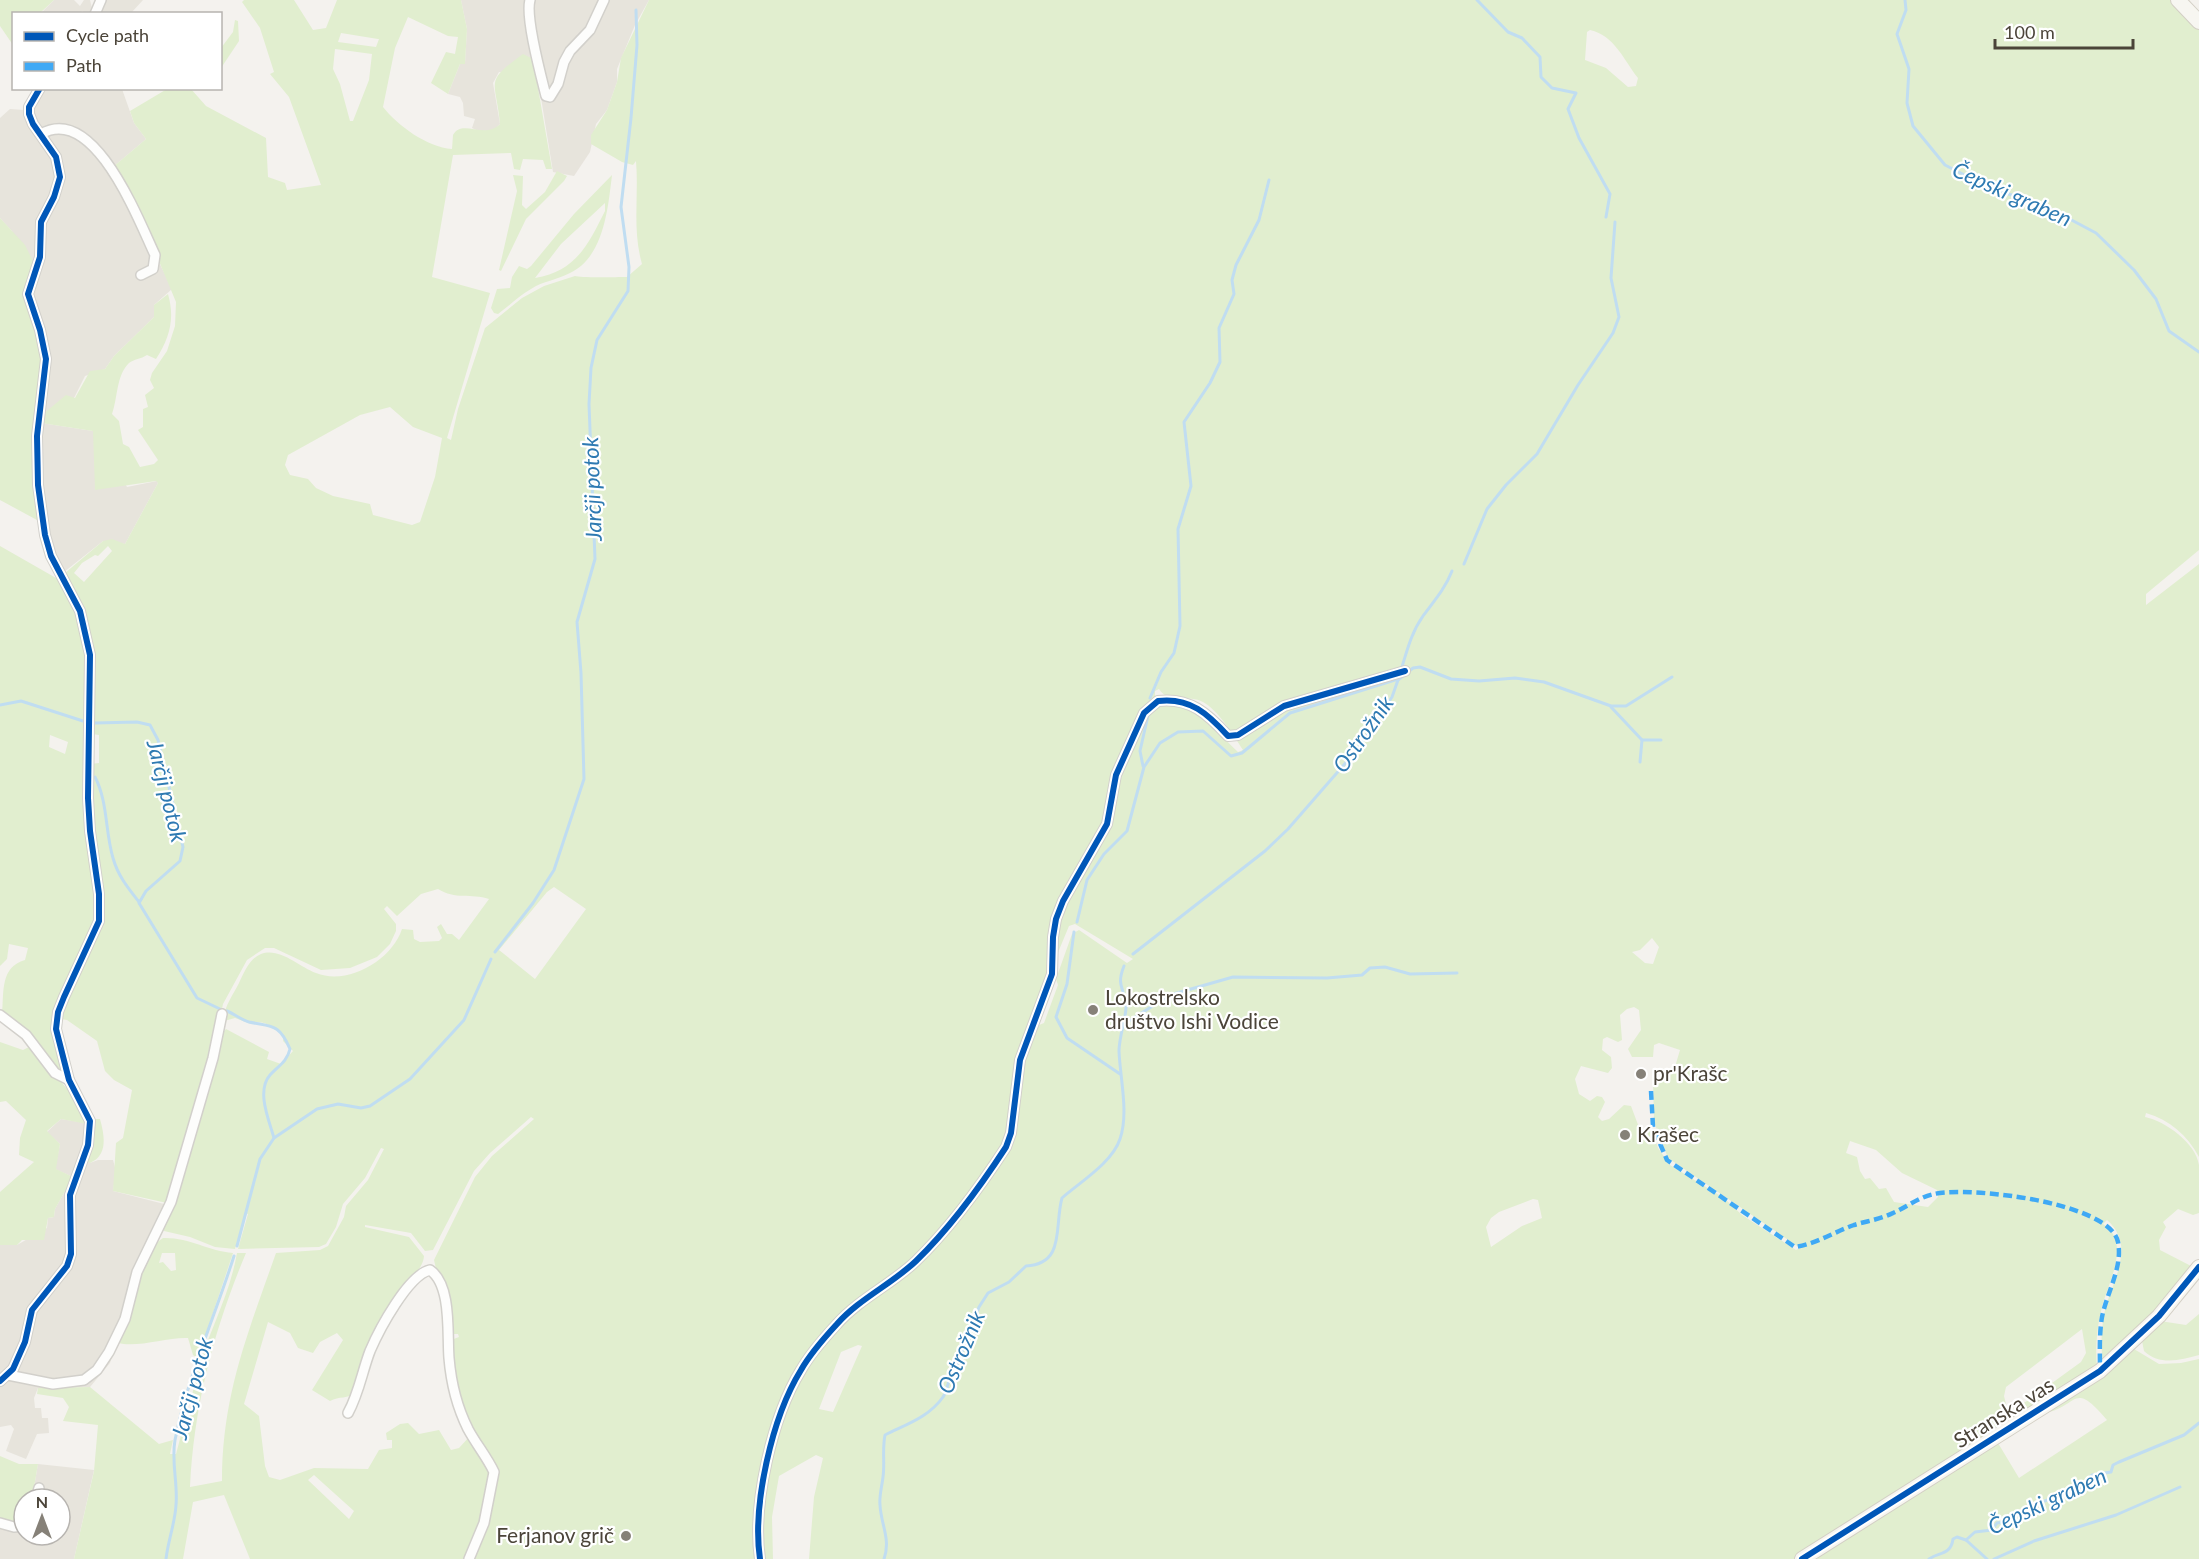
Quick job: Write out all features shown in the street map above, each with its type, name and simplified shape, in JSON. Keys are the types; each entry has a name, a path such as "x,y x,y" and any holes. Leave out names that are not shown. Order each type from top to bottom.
{"street":[{"path":"530,0 529,16 537,57 546,96 550,98 558,84 567,56 590,30 604,0"},
{"path":"2178,0 2199,22"},
{"path":"39,90 29,107 33,124 56,157 60,177 54,197 41,222 40,257 28,294 40,330 46,359 37,436 38,485 48,545 80,611 90,655 88,798 99,894 96,928 58,1012 58,1044 69,1080 85,1108 90,1133 84,1160 70,1196 71,1254 67,1266 32,1310 26,1342 4,1378 53,1384 84,1380 97,1370 109,1352 125,1319 137,1272 171,1202 201,1102 222,1014"},
{"path":"41,134 56,127 74,130 105,159 155,255 153,269 141,275"},
{"path":"760,1559 758,1522 762,1484 779,1422 801,1369 839,1322 896,1278 935,1240 1006,1147 1011,1133 1020,1060 1052,974 1056,919 1063,901 1107,824 1116,775 1144,713 1158,701 1180,702 1205,712 1228,736 1238,735 1284,706 1405,671"},
{"path":"0,1015 26,1035 55,1073 69,1080"},
{"name":"Stranska vas","path":"1808,1558 2100,1371 2159,1316 2199,1267"},
{"path":"348,1413 357,1396 370,1352 380,1332 414,1278 421,1272 430,1270 436,1274 442,1285 448,1319 452,1382 456,1400 468,1428 494,1472 483,1523 469,1559"}],"shaded area":[{"path":"54,0 74,0 80,6 84,0 90,0 93,12 82,11 42,12"},
{"path":"96,0 143,0 132,12 93,12"},
{"path":"461,0 649,0 635,25 617,69 617,82 607,110 596,124 590,152 574,176 553,172 538,79 499,72 493,83 500,124 494,130 480,132 472,128 475,119 464,116 460,97 448,94 460,64 465,63 467,29"},
{"path":"36,90 122,90 134,123 146,139 113,167 172,289 154,305 154,317 114,356 105,369 85,376 74,398 42,415 25,286 12,231 0,218 0,118 10,109 24,110"},
{"path":"41,423 93,431 127,487 157,481 158,483 125,544 103,541 59,576 39,521"},
{"path":"61,1119 92,1124 90,1163 98,1160 113,1160 116,1171 113,1191 172,1206 158,1241 145,1259 110,1363 90,1387 38,1388 34,1398 35,1408 41,1408 42,1418 48,1418 49,1433 37,1434 26,1459 6,1451 14,1429 11,1425 0,1427 0,1245 17,1245 47,1228 48,1218 54,1217 55,1209 73,1177 55,1169 60,1144 47,1132"},
{"path":"38,1464 94,1470 74,1559 0,1559 0,1520 12,1521 12,1547 72,1547 72,1487 34,1487"}],"green space":[{"path":"0,0 54,0 41,12 12,12 12,44 0,26"},
{"path":"244,0 294,0 313,30 326,28 337,0 461,0 467,29 465,64 460,64 448,94 431,83 446,52 455,54 458,37 448,36 408,17 395,48 383,107 397,121 423,140 452,149 453,135 457,130 468,128 487,130 500,124 495,90 497,77 510,63 523,54 531,58 552,169 546,169 543,160 523,159 520,170 514,169 511,153 453,155 432,277 490,293 447,438 451,440 458,409 485,328 522,298 544,286 575,276 627,277 642,264 636,225 636,161 633,165 622,162 591,144 591,135 607,110 617,82 621,58 649,0 2171,0 2199,28 2199,550 2146,594 2146,605 2199,564 2199,1157 2177,1129 2155,1116 2146,1113 2145,1117 2161,1123 2178,1134 2197,1157 2199,1213 2193,1215 2178,1209 2163,1222 2166,1227 2159,1240 2160,1250 2193,1267 2151,1317 2103,1361 2103,1319 2118,1272 2121,1250 2120,1240 2107,1220 2103,1224 2112,1232 2117,1252 2113,1275 2099,1322 2096,1346 2097,1369 1794,1559 809,1559 814,1497 823,1458 816,1455 779,1476 772,1517 773,1559 763,1559 761,1522 768,1472 789,1400 810,1362 847,1317 918,1262 1009,1146 1021,1065 1039,1025 1044,1023 1058,985 1056,979 1072,934 1079,930 1127,963 1133,959 1075,924 1069,926 1023,1037 1015,1066 1006,1138 977,1185 919,1256 844,1312 793,1379 757,1498 758,1559 471,1559 497,1480 470,1429 456,1394 451,1340 459,1337 458,1334 451,1334 434,1260 475,1177 492,1156 534,1119 531,1117 490,1153 474,1171 433,1250 425,1251 411,1233 365,1225 365,1227 409,1237 424,1256 419,1269 396,1299 382,1325 356,1393 330,1401 312,1390 343,1340 337,1333 320,1342 313,1353 298,1348 290,1333 268,1322 244,1404 259,1416 265,1466 269,1477 280,1480 314,1468 368,1469 379,1450 392,1448 392,1440 387,1440 386,1433 400,1424 408,1423 419,1434 439,1430 451,1450 459,1448 470,1436 492,1474 482,1521 466,1559 250,1559 224,1495 193,1502 183,1559 74,1559 94,1471 98,1425 63,1421 69,1407 63,1398 37,1394 38,1388 90,1387 159,1444 173,1440 170,1454 176,1454 184,1424 189,1424 197,1371 224,1298 237,1253 246,1253 224,1310 201,1397 190,1487 222,1481 226,1420 238,1365 276,1253 320,1250 328,1246 344,1217 346,1206 368,1180 384,1149 381,1148 365,1178 343,1204 336,1227 326,1244 319,1247 238,1249 248,1214 245,1213 235,1249 215,1247 190,1237 164,1231 163,1228 222,1033 226,1029 269,1052 267,1059 281,1064 293,1051 283,1041 284,1036 265,1023 251,1024 235,1018 224,1021 227,1006 247,967 261,954 275,953 316,973 328,976 355,973 379,960 389,951 402,929 413,930 414,939 420,942 439,941 442,938 437,927 441,924 447,934 452,934 459,940 489,899 451,894 438,889 421,894 397,916 387,906 384,909 396,924 396,931 390,944 377,957 350,968 321,970 274,948 265,948 247,960 223,1004 214,1047 167,1203 113,1191 116,1143 123,1138 132,1090 114,1080 105,1071 97,1041 67,1020 60,1019 101,923 92,833 90,764 99,763 99,735 92,734 93,657 65,573 103,541 112,539 125,544 158,483 156,481 95,490 93,431 41,423 42,415 66,395 75,398 90,371 105,369 114,356 154,317 154,305 168,294 171,320 165,343 156,359 147,355 129,363 125,368 119,380 112,414 119,421 123,444 129,447 140,467 154,464 158,460 138,430 143,427 143,409 148,407 145,395 154,388 150,380 152,373 167,351 175,326 176,302 151,242 113,167 146,139 134,123 130,111 165,90 192,90 206,106 266,138 268,177 285,183 287,190 321,185 289,97 270,74 274,72 260,28 242,2","holes":["1590,30 1599,33 1618,49 1638,78 1636,86 1628,87 1606,68 1585,60 1587,32","341,33 379,39 376,47 338,42","335,49 372,54 369,80 353,121 350,121 340,84 333,69","390,407 413,427 442,438 435,477 420,522 412,525 373,515 370,504 333,496 316,488 308,479 290,475 285,465 288,455 360,415","108,546 112,551 84,582 74,573 82,563 95,555 98,556","1159,689 1168,697 1203,702 1220,717 1243,750 1238,752 1197,711 1186,706 1174,704 1141,714 1155,698 1155,691","554,887 586,909 535,979 499,950 547,892","1652,938 1659,947 1653,964 1645,963 1632,952 1640,950","1634,1007 1639,1010 1641,1030 1628,1049 1632,1057 1653,1057 1654,1045 1659,1043 1680,1050 1674,1070 1666,1079 1653,1080 1654,1122 1668,1158 1800,1248 1796,1250 1742,1215 1724,1198 1670,1165 1658,1148 1652,1131 1640,1130 1631,1106 1624,1105 1609,1119 1602,1121 1598,1117 1605,1102 1602,1097 1597,1096 1590,1101 1579,1094 1575,1079 1581,1066 1608,1073 1612,1068 1611,1057 1602,1050 1603,1039 1607,1037 1618,1042 1622,1040 1620,1015","1850,1141 1876,1150 1902,1173 1937,1190 1938,1197 1928,1207 1894,1202 1886,1188 1879,1189 1870,1178 1865,1179 1860,1171 1857,1157 1846,1153","1533,1199 1538,1200 1542,1218 1522,1226 1491,1247 1486,1227 1491,1218 1499,1212","2082,1329 2086,1353 2081,1362 2008,1412 2004,1396 2006,1387","858,1345 862,1346 833,1412 819,1409 841,1352","314,1475 354,1511 349,1519 308,1480"]},
{"path":"235,20 238,21 239,41 222,66 222,47 233,32"},
{"path":"557,171 567,176 526,219 501,271 499,270 517,191 513,175 523,176 522,205 526,209 545,192"},
{"path":"612,175 606,216 597,244 590,256 570,273 536,286 498,314 494,313 491,308 497,289 510,288 512,277 519,266 527,269 531,266 574,214","holes":["605,203 605,211 593,235 571,263 549,275 535,278 561,244"]},
{"path":"0,218 25,245 34,263 25,290 39,337 43,370 39,520 0,500"},
{"path":"0,546 56,578 59,576 77,614 86,656 96,915 93,929 53,1024 53,1038 62,1069 59,1071 2,1014 7,974 17,963 25,960 28,948 9,944 7,959 0,966","holes":["50,735 68,742 65,754 49,747"]},
{"path":"0,1042 23,1050 31,1046 73,1096 87,1124 61,1119 47,1131 60,1144 56,1169 73,1177 55,1209 54,1217 48,1218 44,1240 22,1240 17,1245 0,1245 0,1192 34,1162 19,1155 20,1138 26,1120 6,1101 0,1102"},
{"path":"92,1119 100,1119 104,1144 100,1155 90,1163 87,1161 94,1133"},
{"path":"163,1238 172,1238 233,1253 198,1358 193,1355 188,1338 134,1344 118,1343 134,1286 154,1246","holes":["162,1253 175,1253 176,1270 171,1271 163,1262 159,1263"]},
{"path":"2199,1314 2199,1355 2170,1361 2157,1359 2144,1351 2142,1341 2160,1321 2186,1325"},
{"path":"2134,1349 2159,1364 2199,1359 2199,1559 1818,1559 1818,1556 1998,1443 2019,1478 2107,1420 2096,1408 2081,1398 2045,1413 2105,1373"},
{"path":"0,1456 19,1464 38,1464 34,1487 12,1487 12,1522 0,1520"}],"waterway":[{"path":"1477,0 1508,32 1522,38 1540,57 1541,77 1552,88 1576,93 1568,109 1579,138 1610,194 1606,217"},
{"name":"Čepski graben","path":"1905,0 1906,10 1897,34 1909,69 1907,103 1913,126 1945,165 1988,187 2047,207 2096,233 2134,270 2156,299 2169,331 2199,352"},
{"name":"Jarčji potok","path":"495,952 533,903 554,870 584,779 577,622 595,559 589,404 591,368 597,340 628,291 629,267 621,207 637,45 636,10"},
{"path":"1150,698 1161,672 1174,653 1180,626 1178,529 1191,486 1184,422 1210,383 1220,362 1219,328 1234,294 1232,280 1236,265 1259,220 1269,180"},
{"path":"1464,564 1487,509 1506,485 1537,454 1578,385 1613,333 1619,317 1611,278 1615,222"},
{"path":"1401,670 1415,629 1443,589 1452,571"},
{"name":"Ostrožnik","path":"1133,954 1265,851 1288,829 1356,751 1392,697 1398,680 1413,668 1420,667 1451,679 1479,681 1515,678 1544,682 1611,706 1626,706 1672,677"},
{"path":"1077,922 1087,880 1104,854 1127,831 1144,767 1160,743 1178,732 1203,731 1231,756 1242,753 1290,713 1398,679"},
{"name":"Jarčji potok","path":"0,705 21,701 83,721"},
{"path":"1611,707 1642,740 1661,740"},
{"path":"1143,766 1140,751 1149,711"},
{"name":"Jarčji potok","path":"95,723 137,722 150,725 158,740 183,847 180,861 146,891 139,903 197,998 220,1009"},
{"path":"1640,762 1642,740"},
{"path":"95,777 102,796 110,848 115,864 124,882 139,902"},
{"path":"1074,932 1067,984 1056,1017 1067,1038 1120,1074"},
{"name":"Jarčji potok","path":"237,1246 260,1159 274,1138 317,1109 338,1104 361,1108 370,1106 410,1079 464,1020 491,959"},
{"name":"Ostrožnik","path":"884,1559 886,1538 880,1502 885,1435 924,1415 943,1397 979,1307 988,1293 1009,1282 1026,1266 1039,1264 1047,1258 1056,1242 1062,1198 1103,1164 1120,1139 1124,1118 1119,1051 1126,1009 1121,982 1124,966"},
{"path":"1121,1026 1170,995 1233,977 1327,978 1362,975 1370,968 1385,967 1410,974 1457,973"},
{"name":"Jarčji potok","path":"227,1011 246,1021 278,1030 290,1049 284,1061 270,1075 264,1089 265,1106 274,1138"},
{"name":"Jarčji potok","path":"166,1559 176,1505 174,1456 180,1417 234,1256"},
{"name":"Čepski graben","path":"1929,1559 1947,1551 1953,1539 1957,1537 1966,1540 1975,1532 1992,1530 1997,1523 2013,1521 2014,1517 2031,1506 2086,1486 2087,1480 2092,1475 2111,1472 2113,1465 2184,1435 2199,1423"},
{"path":"1994,1559 2034,1541 2116,1515 2180,1487"},
{"path":"1966,1540 1987,1559"}],"marked path":[{"path":"1651,1091 1653,1127 1667,1160 1795,1247 1818,1241 1854,1225 1888,1215 1929,1195 1951,1192 1976,1192 2036,1200 2091,1216 2109,1228 2118,1242 2119,1251 2116,1270 2102,1317 2100,1371"}],"cycle path":[{"path":"0,1381 13,1369 25,1342 32,1310 67,1266 71,1254 70,1195 88,1145 90,1121 69,1080 56,1029 58,1012 99,921 99,894 88,798 90,655 80,611 51,556 45,535 38,485 37,436 46,359 40,330 28,294 40,257 41,222 54,197 60,177 56,157 33,124 29,114 29,107 39,90"},
{"path":"760,1559 759,1513 767,1462 781,1412 801,1370 818,1346 846,1315 907,1269 941,1235 964,1207 1006,1147 1011,1133 1020,1060 1052,974 1056,919 1063,901 1107,824 1116,775 1144,713 1158,701 1180,702 1206,714 1228,736 1238,735 1284,706 1405,671"},
{"path":"1802,1559 2100,1371 2159,1316 2199,1267"}],"place":[{"name":"Lokostrelsko društvo Ishi Vodice","path":"1093,1010"},
{"name":"pr'Krašc","path":"1641,1074"},
{"name":"Krašec","path":"1625,1135"},
{"name":"Ferjanov grič","path":"626,1536"}]}
